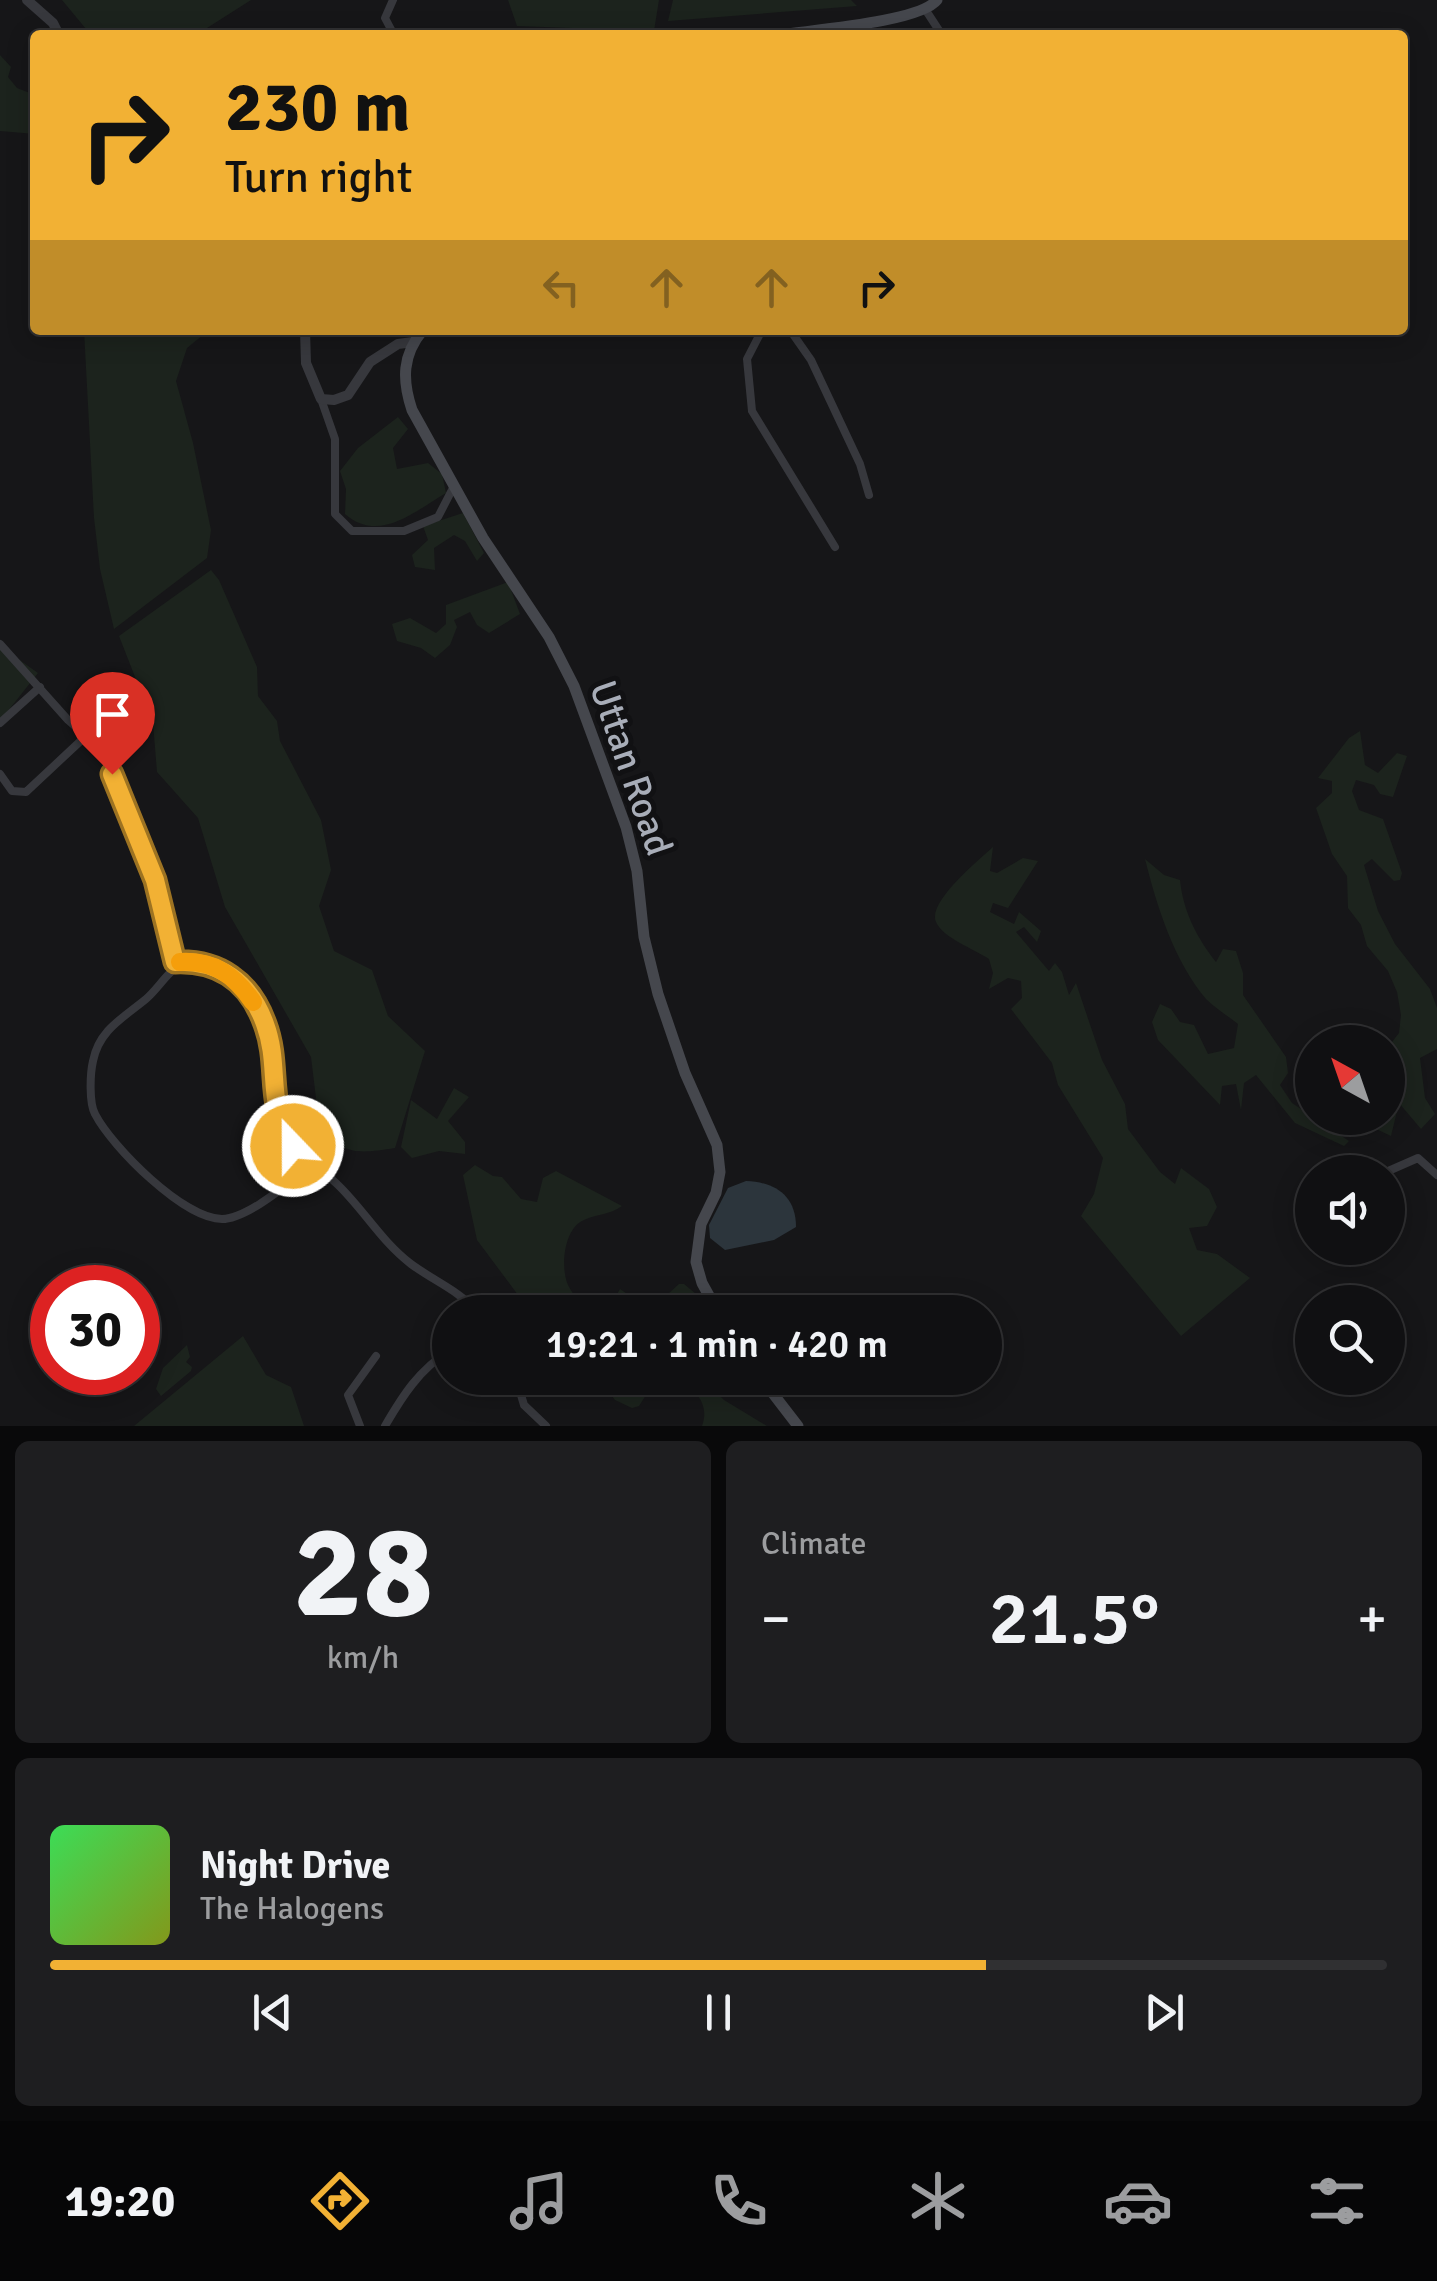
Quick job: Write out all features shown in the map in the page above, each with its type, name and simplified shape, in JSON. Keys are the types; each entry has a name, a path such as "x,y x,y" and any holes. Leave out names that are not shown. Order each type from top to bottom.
{"main road":[{"path":"814,30 903,17 926,9 937,0"},
{"path":"413,342 418,335"},
{"name":"Uttan Road","path":"413,342 405,361 412,410 484,538 532,608 566,670 626,827 637,871 644,937 658,994 685,1073 717,1145 720,1172 716,1193 701,1224 696,1262 709,1295"},
{"path":"775,1395 798,1426"}],"street":[{"path":"27,0 56,30"},
{"path":"391,30 385,18 393,0"},
{"path":"926,9 939,30"},
{"path":"306,335 306,363 336,439 336,514 352,531 404,530 438,517 454,486"},
{"path":"759,335 747,360 752,411 836,546"},
{"path":"794,335 812,360 860,464 869,496"},
{"path":"321,399 348,395 370,362 398,344 413,342"},
{"path":"0,644 107,761 155,880 175,962 188,962"},
{"path":"0,723 40,688"},
{"path":"0,774 12,791 26,792 87,735"},
{"path":"313,1165 242,1214 224,1220 206,1216 160,1190 96,1116 92,1062 104,1032 149,996 174,968 195,960 224,970 241,984 266,1026 275,1106 282,1129 293,1146 342,1188 388,1244 412,1265 462,1295"},
{"path":"1405,1164 1418,1158 1437,1175"},
{"path":"360,1426 348,1396 376,1356"},
{"path":"386,1426 415,1379 432,1365"},
{"path":"521,1395 524,1405 546,1426"}],"shaded area":[{"path":"62,0 251,0 204,30 87,30"},
{"path":"508,0 659,0 654,30 517,26"},
{"path":"673,0 851,0 857,6 668,21"},
{"path":"0,55 11,67 8,77 17,88 30,93 30,134 0,131"},
{"path":"84,335 203,335 187,348 176,381 211,530 207,558 114,629 100,569"},
{"path":"398,417 408,429 393,448 397,469 428,463 442,474 446,493 397,522 371,526 358,522 345,514 346,489 340,471 358,448"},
{"path":"463,513 484,553 477,561 465,541 454,535 434,548 435,570 415,567 412,555 428,540 423,526"},
{"path":"211,570 257,667 258,696 277,721 280,741 321,820 331,870 319,906 334,951 372,970 388,1016 425,1051 395,1148 355,1151 338,1145 320,1131 311,1057 225,907 198,818 157,772 153,723 119,636"},
{"path":"508,582 520,614 489,633 477,625 470,612 454,620 457,627 450,645 435,658 421,648 397,641 392,624 410,618 436,633 446,624 446,605"},
{"path":"0,646 38,673 0,721"},
{"path":"1360,731 1365,765 1378,773 1397,753 1407,756 1393,797 1356,780 1352,791 1359,810 1383,819 1402,873 1400,880 1394,881 1372,859 1364,865 1378,911 1395,944 1430,989 1437,1008 1437,1049 1420,1058 1425,1098 1435,1114 1421,1129 1405,1110 1405,1025 1400,1025 1397,992 1348,908 1347,876 1332,854 1316,808 1332,793 1332,781 1318,778 1349,738"},
{"path":"993,847 990,871 997,873 1023,858 1038,861 1008,908 993,903 990,912 1014,924 1019,912 1041,931 1037,942 1024,927 1016,932 1049,971 1055,963 1069,995 1076,983 1102,1060 1125,1104 1128,1129 1160,1172 1175,1184 1181,1168 1209,1189 1217,1207 1207,1226 1189,1228 1197,1250 1217,1254 1250,1278 1181,1336 1081,1216 1094,1194 1103,1158 1058,1085 1052,1063 1011,1009 1022,998 1021,981 1008,978 989,989 993,973 989,959 952,938 936,922 935,914 946,893"},
{"path":"1145,859 1164,875 1180,880 1192,924 1216,962 1223,949 1236,951 1243,973 1243,995 1286,1057 1288,1073 1280,1085 1295,1105 1295,1123 1256,1075 1244,1083 1241,1110 1236,1084 1222,1086 1220,1105 1158,1040 1152,1022 1160,1004 1171,1009 1180,1022 1194,1025 1208,1054 1234,1048 1238,1024 1206,999 1195,984 1161,914"},
{"path":"454,1088 469,1097 448,1121 465,1142 465,1154 439,1151 412,1158 401,1147 411,1100 437,1119"},
{"path":"1321,1135 1340,1135 1349,1141 1344,1146"},
{"path":"475,1165 502,1177 521,1199 537,1202 543,1178 556,1171 622,1206 584,1220 572,1231 564,1268 574,1295 518,1295 477,1240 463,1175"},
{"path":"746,1181 782,1192 792,1206 796,1227 774,1240 725,1250 710,1238 709,1225 728,1188"},
{"path":"684,1284 696,1295 664,1295"},
{"path":"243,1336 266,1375 291,1387 304,1426 134,1426"},
{"path":"187,1345 190,1357 186,1362 191,1371 161,1396 163,1368"},
{"path":"611,1395 646,1395 639,1406 632,1408"},
{"path":"697,1395 719,1395 767,1426 702,1426 704,1411"}],"slow traffic":[{"path":"180,962 195,960 224,970 241,984 253,1002"}],"route":[{"path":"112,774 155,880 175,962 195,960 224,970 241,984 266,1026 275,1106 282,1129 293,1146"}]}
